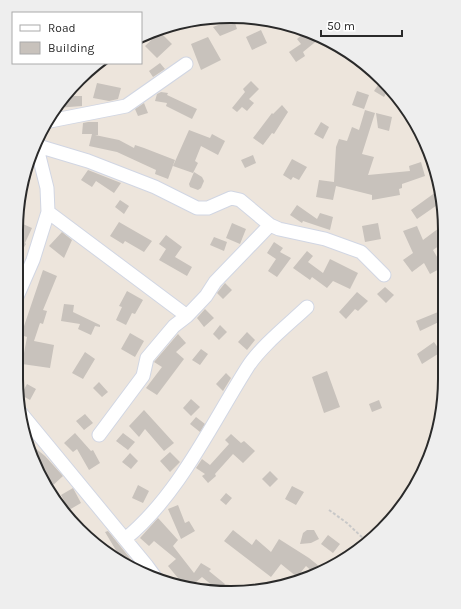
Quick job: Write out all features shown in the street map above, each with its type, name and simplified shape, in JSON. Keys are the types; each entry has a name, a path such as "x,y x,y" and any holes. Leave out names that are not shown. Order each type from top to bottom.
{"street":[{"path":"55,120 126,106 186,64"},
{"path":"40,148 88,161 155,186 197,208 208,208 231,198 240,200 270,225 279,229 325,239 361,252 384,275"},
{"path":"23,283 33,260 48,212 47,188 38,153"},
{"path":"48,212 187,316"},
{"path":"99,435 143,376 147,358 174,326 187,316 206,296 215,282 270,225"},
{"path":"125,539 139,528 188,464 248,367 307,307"},
{"path":"27,421 148,569"}],"path":[{"path":"329,510 347,523 363,538"}],"building":[{"path":"223,23 235,23 237,29 220,36 213,27"},
{"path":"261,30 267,43 252,50 246,37"},
{"path":"163,35 172,44 157,58 145,46 154,38"},
{"path":"301,36 316,41 303,52 305,56 296,62 289,52 301,44 297,39"},
{"path":"208,37 221,60 201,70 191,44"},
{"path":"160,63 165,69 153,77 149,71"},
{"path":"251,81 259,89 249,99 254,103 247,111 242,107 237,112 232,108 245,92 243,89"},
{"path":"97,83 121,88 118,99 109,101 93,98"},
{"path":"378,85 386,93 384,97 374,91"},
{"path":"357,91 369,95 364,109 352,105"},
{"path":"161,92 168,93 167,95 197,109 192,119 166,106 167,103 155,101 157,94"},
{"path":"72,96 82,96 82,106 64,107"},
{"path":"144,103 148,113 138,116 135,109"},
{"path":"282,105 288,112 274,134 272,133 263,145 253,138 272,113 273,114"},
{"path":"365,110 375,113 362,154 374,157 368,175 410,171 409,166 421,162 425,176 402,184 402,188 399,189 400,195 372,200 372,195 336,186 333,200 316,197 319,180 334,182 336,147 339,139 347,141 352,127 359,130"},
{"path":"376,113 392,117 389,131 378,128"},
{"path":"98,122 98,135 95,135 119,140 134,148 135,145 175,160 168,179 155,174 156,170 117,152 89,146 92,134 82,134 83,123"},
{"path":"321,122 329,127 323,139 314,134"},
{"path":"189,130 210,138 212,134 225,141 218,155 201,146 195,161 198,163 193,173 173,166"},
{"path":"253,155 256,163 245,168 241,160"},
{"path":"292,159 307,167 299,180 293,177 291,180 283,175"},
{"path":"88,170 121,183 114,193 96,181 92,187 81,180"},
{"path":"194,172 202,177 204,181 201,188 198,190 190,187 189,184"},
{"path":"434,193 436,206 417,219 411,210"},
{"path":"120,200 129,206 124,214 115,207"},
{"path":"297,205 317,219 320,213 333,217 330,230 303,221 302,223 290,215"},
{"path":"119,222 152,241 144,252 125,241 123,244 110,236"},
{"path":"232,223 246,229 240,244 226,238"},
{"path":"378,223 381,239 365,242 362,226"},
{"path":"23,224 32,228 25,243 26,244 23,249"},
{"path":"417,226 423,240 438,229 438,246 433,250 438,258 438,270 430,274 424,263 412,272 403,260 413,253 403,231"},
{"path":"62,232 72,240 64,258 49,246"},
{"path":"166,235 182,247 175,257 192,267 187,276 159,260 166,249 159,244"},
{"path":"214,237 227,242 224,251 210,245"},
{"path":"274,242 283,248 280,252 291,258 277,277 268,271 276,259 267,253"},
{"path":"307,251 313,256 308,262 323,273 330,259 358,273 350,289 333,281 327,288 312,277 310,280 293,268"},
{"path":"43,270 57,276 43,310 47,311 43,324 40,323 34,341 54,345 50,368 23,364 27,337 23,336 23,329"},
{"path":"225,283 232,290 223,299 217,293"},
{"path":"385,287 394,295 386,303 377,294"},
{"path":"127,291 143,300 135,314 132,313 126,325 116,320 122,307 119,306"},
{"path":"357,292 368,301 358,311 355,309 346,319 339,312"},
{"path":"64,304 74,305 73,312 100,325 100,327 95,326 91,335 78,329 80,324 61,321"},
{"path":"205,309 214,318 204,327 197,318"},
{"path":"438,312 438,322 420,331 416,321"},
{"path":"220,325 227,332 219,340 213,334"},
{"path":"247,332 255,340 247,350 238,342"},
{"path":"130,333 144,341 135,357 121,349"},
{"path":"178,334 186,343 176,352 184,359 157,395 146,388 162,367 154,362"},
{"path":"434,342 438,348 438,354 422,364 417,354"},
{"path":"201,349 208,354 200,365 192,360"},
{"path":"85,352 95,359 83,379 72,373"},
{"path":"327,371 340,407 324,413 312,377"},
{"path":"226,373 231,378 223,391 216,384"},
{"path":"99,382 108,392 102,397 93,388"},
{"path":"27,384 36,389 30,400 24,396 23,391"},
{"path":"191,399 200,407 191,416 183,408"},
{"path":"379,400 382,408 372,412 369,404"},
{"path":"144,410 174,443 164,451 145,429 139,437 129,426"},
{"path":"85,414 93,423 84,430 76,421"},
{"path":"196,417 205,424 200,432 190,424"},
{"path":"75,433 91,451 93,450 100,463 89,470 77,449 73,452 64,443"},
{"path":"123,433 135,442 128,450 116,441"},
{"path":"231,434 241,443 244,441 255,451 243,463 233,454 215,474 216,476 208,483 202,476 205,474 196,468 202,459 210,465 229,444 225,440"},
{"path":"35,448 45,456 63,476 53,485 44,470"},
{"path":"170,452 180,462 170,472 160,461"},
{"path":"130,453 138,461 131,469 122,462"},
{"path":"270,471 278,479 270,487 262,479"},
{"path":"138,485 149,491 143,503 132,498"},
{"path":"292,486 304,492 296,505 285,499"},
{"path":"73,488 81,503 70,510 61,495"},
{"path":"226,493 232,498 226,505 220,500"},
{"path":"178,505 185,523 189,521 195,531 181,539 168,509"},
{"path":"158,518 178,540 173,546 194,573 201,563 211,569 209,571 225,584 223,586 212,585 202,577 195,583 177,579 178,578 168,566 176,559 154,541 149,546 140,538"},
{"path":"233,530 252,545 256,539 271,552 279,539 319,566 310,570 306,566 299,574 295,576 281,564 271,577 224,541"},
{"path":"307,530 314,530 319,539 311,543 300,544 303,533"},
{"path":"108,531 131,560 117,552 105,532"},
{"path":"328,535 340,544 333,553 321,544"}]}
